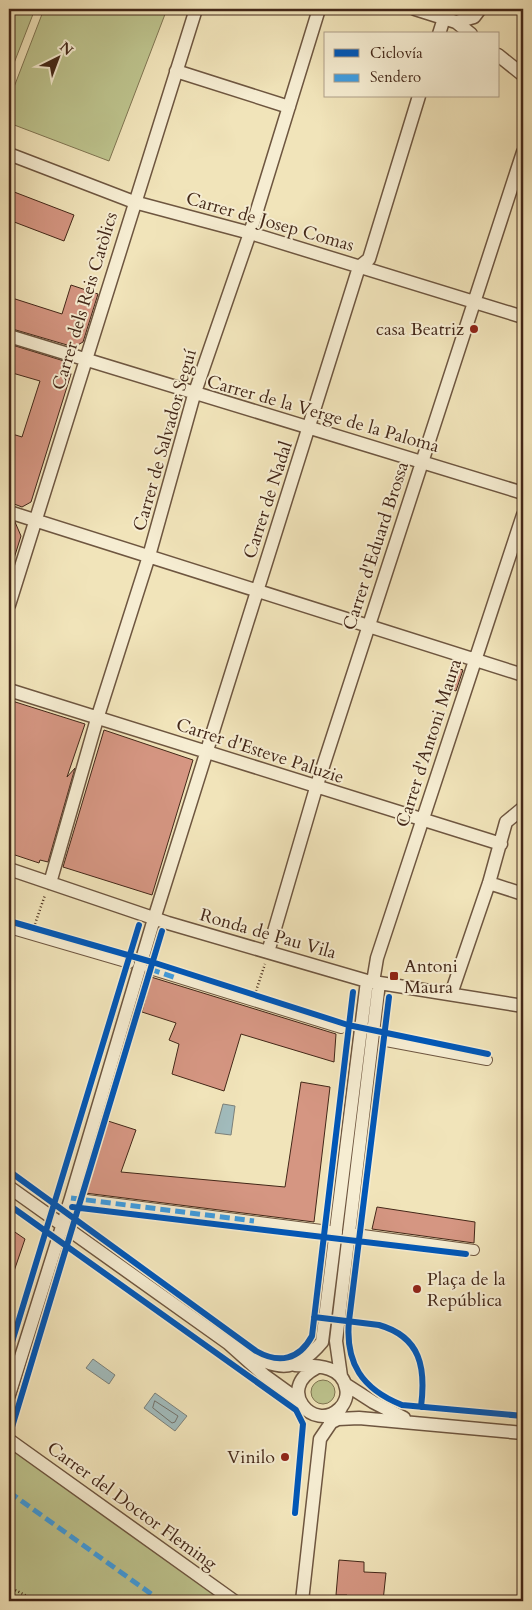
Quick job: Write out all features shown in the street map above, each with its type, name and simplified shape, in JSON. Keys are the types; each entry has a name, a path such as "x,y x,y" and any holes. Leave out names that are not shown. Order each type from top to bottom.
{"street":[{"name":"Carrer dels Reis Catòlics","path":"9,605 196,9"},
{"name":"Carrer de Salvador Seguí","path":"47,889 97,719 149,556 194,395 250,232 319,9"},
{"path":"415,9 448,19 468,32"},
{"path":"448,19 474,17 480,9"},
{"path":"440,32 448,19"},
{"path":"500,57 523,75"},
{"path":"176,71 289,107"},
{"name":"Carrer de Nadal","path":"9,1395 71,1198 154,919 359,267 369,258 418,98"},
{"name":"Carrer d'Eduard Brossa","path":"267,958 316,788 523,152"},
{"name":"Carrer de Josep Comas","path":"9,154 134,202 250,232 523,317"},
{"name":"Carrer de la Verge de la Paloma","path":"9,336 194,395 310,427 523,494"},
{"path":"9,512 258,591 370,624 523,675"},
{"name":"Carrer d'Antoni Maura","path":"343,1232 376,958 523,515"},
{"name":"Carrer d'Esteve Paluzie","path":"9,690 97,719 208,751 316,788 501,844"},
{"path":"451,994 489,883 506,822 523,808"},
{"name":"Ronda de Pau Vila","path":"9,870 47,889 154,919 267,958 373,982 523,1006"},
{"path":"489,883 523,894"},
{"path":"9,928 128,963"},
{"path":"150,969 341,1028"},
{"path":"386,1041 487,1060"},
{"path":"9,1187 228,1343 311,1413 319,1416 328,1416 340,1408"},
{"path":"71,1198 474,1250"},
{"path":"300,1402 298,1388 306,1367 322,1342 343,1232"},
{"path":"302,1601 320,1439 346,1400 336,1341 343,1232"},
{"path":"228,1343 270,1364 330,1369 379,1406 416,1423"},
{"path":"329,1423 345,1418 523,1433"},
{"name":"Carrer del Doctor Fleming","path":"9,1440 234,1601"}],"path":[{"path":"34,929 47,889"},
{"path":"26,926 43,931"},
{"path":"254,995 267,958"},
{"path":"245,992 263,998"},
{"path":"9,1586 37,1601"}],"green space":[{"path":"9,9 35,9 9,76"},
{"path":"44,9 167,9 109,161 9,123 9,100"},
{"path":"323,1380 332,1383 335,1392 332,1401 323,1404 314,1401 311,1392 314,1383"},
{"path":"9,1440 234,1601 9,1601"}],"water":[{"path":"223,1104 235,1106 231,1135 215,1133"},
{"path":"93,1359 115,1375 109,1384 86,1368"},
{"path":"155,1393 187,1416 175,1431 144,1408"}],"building":[{"path":"9,190 74,215 64,241 9,220"},
{"path":"71,285 98,294 83,342 74,347 9,328 9,297 62,314"},
{"path":"9,344 64,361 71,374 31,502 22,507 9,502 9,433 22,437 40,381 9,372"},
{"path":"9,520 15,522 21,536 11,568 9,567"},
{"path":"454,667 463,670 456,691 448,688"},
{"path":"9,700 85,724 67,777 75,768 48,862 40,860 39,863 9,853"},
{"path":"104,730 193,760 152,895 63,867"},
{"path":"151,977 336,1034 334,1062 241,1034 224,1091 172,1074 179,1044 169,1040 176,1023 142,1012"},
{"path":"301,1082 330,1087 314,1222 85,1193 108,1121 136,1130 121,1172 285,1187"},
{"path":"377,1207 475,1222 474,1243 372,1229"},
{"path":"9,1228 25,1239 11,1280 9,1280"},
{"path":"339,1560 364,1562 364,1572 386,1573 383,1601 347,1601 347,1595 336,1595"}],"marked path":[{"path":"150,969 176,978"},
{"path":"71,1198 254,1221"},
{"path":"9,1492 161,1601"}],"cycle path":[{"path":"9,921 152,962 348,1025 488,1054"},
{"path":"9,1352 139,925"},
{"path":"9,1437 162,931"},
{"path":"9,1171 256,1351 273,1358 295,1355 307,1344 312,1336 353,992"},
{"path":"389,997 349,1321 348,1336 353,1362 359,1373 376,1391 402,1405 523,1416"},
{"path":"9,1205 296,1410 303,1424 295,1513"},
{"path":"72,1207 466,1254"},
{"path":"314,1317 379,1325 393,1330 404,1337 418,1356 421,1367 421,1407"}],"place":[{"name":"casa Beatriz","path":"474,329"},
{"name":"Antoni Maura","path":"394,976"},
{"name":"Plaça de la República","path":"417,1289"},
{"name":"Vinilo","path":"285,1457"}]}
